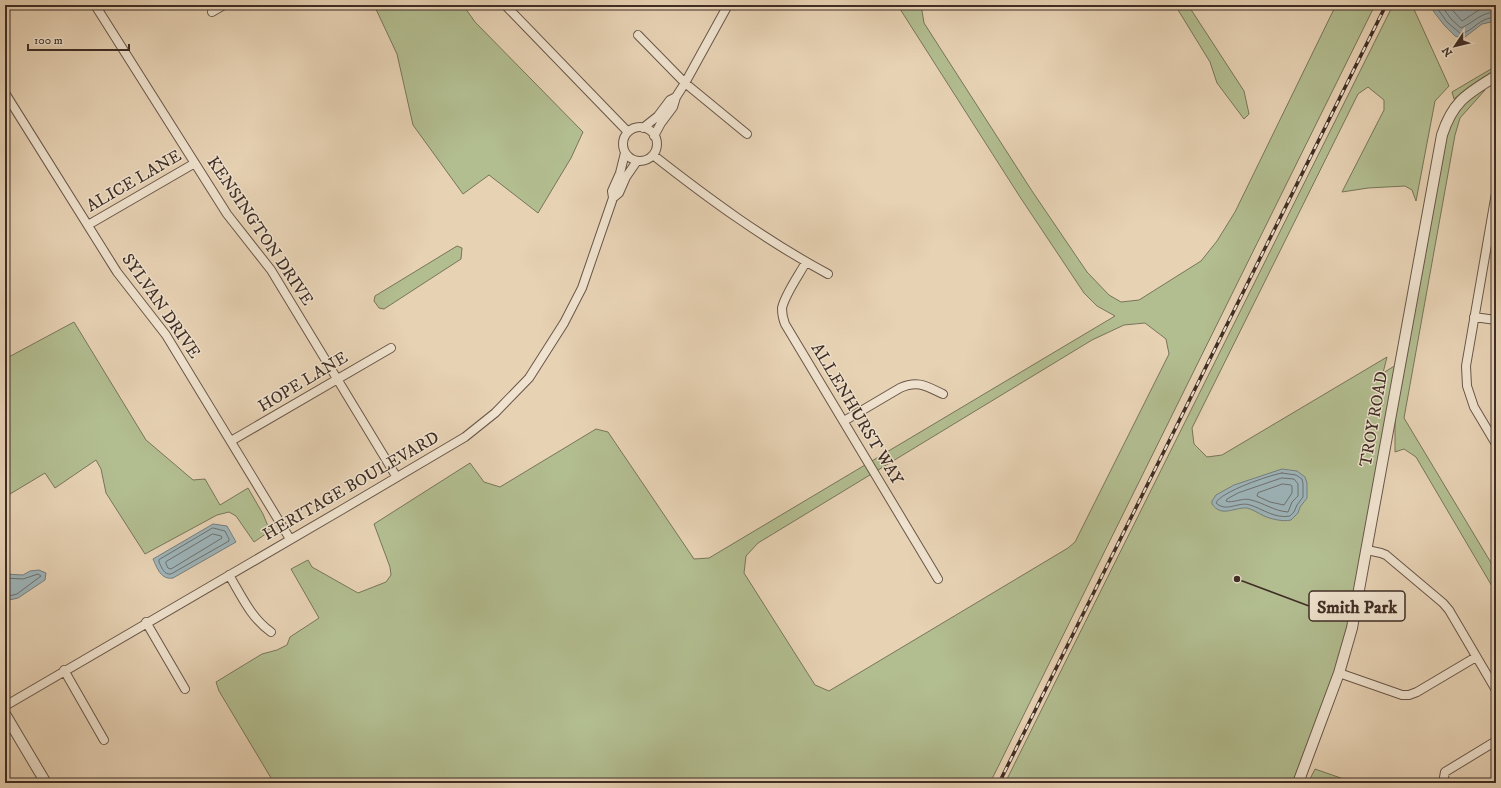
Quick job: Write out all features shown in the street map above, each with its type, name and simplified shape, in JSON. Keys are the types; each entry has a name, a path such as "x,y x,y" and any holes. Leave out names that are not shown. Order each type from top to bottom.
{"street":[{"name":"KENSINGTON DRIVE","path":"95,5 227,214 271,270 396,476"},
{"path":"212,12 224,5"},
{"path":"505,5 628,132"},
{"path":"654,136 661,123 673,107 676,97 728,5"},
{"path":"638,34 685,83 747,134"},
{"name":"TROY ROAD","path":"1298,783 1339,673 1352,628 1442,135 1449,116 1459,102 1496,76"},
{"name":"SYLVAN DRIVE","path":"5,93 119,276 166,334 290,539"},
{"path":"643,128 658,116 670,100 676,97"},
{"path":"635,128 643,128 650,131 654,136 656,148 653,155 644,161 630,159 625,153 623,142 628,132 635,128"},
{"name":"HERITAGE BOULEVARD","path":"5,706 146,622 343,509 396,476 432,457 465,436 495,413 529,378 564,323 582,288 613,198 612,191 620,173 625,153"},
{"path":"653,155 695,188 755,231 828,274"},
{"name":"HERITAGE BOULEVARD","path":"613,198 619,194 631,169 637,161"},
{"name":"ALICE LANE","path":"88,225 194,163"},
{"path":"1496,193 1466,366 1467,386 1474,407 1496,444"},
{"name":"ALLENHURST WAY","path":"806,262 782,308 782,315 785,324 938,579"},
{"path":"1474,317 1496,320"},
{"name":"HOPE LANE","path":"231,441 391,348"},
{"path":"844,421 900,388 910,384 923,385 943,394"},
{"path":"1367,550 1381,552 1386,555 1436,596 1449,610 1496,690"},
{"path":"229,574 253,616 261,625 271,632"},
{"path":"146,622 185,689"},
{"path":"1339,673 1402,695 1409,695 1418,692 1476,657"},
{"path":"64,670 104,740"},
{"path":"5,714 46,783"},
{"path":"1443,783 1446,772 1496,741"}],"green space":[{"path":"374,5 463,5 475,22 583,132 571,158 538,213 489,175 463,194 413,125 397,54"},
{"path":"901,5 921,5 924,23 1032,191 1087,272 1109,295 1121,302 1139,300 1201,261 1217,241 1235,212 1336,5 1375,5 990,783 274,783 219,691 216,682 262,654 277,650 287,645 290,637 319,618 291,569 308,560 312,567 358,593 386,582 391,575 390,567 374,524 470,463 484,482 500,487 596,429 608,432 694,559 709,558 1115,316 1097,306 1084,293 1020,197 900,9","holes":["1145,323 1166,339 1169,354 1075,542 1068,548 829,691 815,685 744,573 746,556 758,543 1092,340 1124,325"]},
{"path":"1175,5 1188,5 1244,91 1249,114 1244,119 1217,83 1210,62"},
{"path":"1393,5 1412,5 1449,86 1435,101 1416,201 1412,190 1405,186 1368,188 1342,192 1384,110 1384,100 1368,87 1358,94 1192,428 1194,444 1207,457 1222,455 1387,357 1383,373 1396,365 1344,652 1295,783 1005,783"},
{"path":"1496,66 1496,73 1463,92 1454,99 1452,92"},
{"path":"1485,90 1460,118 1455,135 1404,418 1496,571 1496,593 1416,457 1404,449 1395,452 1395,417 1448,128 1455,113 1476,93"},
{"path":"457,246 462,248 461,259 384,309 379,308 374,301 375,296"},
{"path":"74,322 146,440 193,480 205,479 220,505 248,488 263,514 270,531 254,542 236,516 229,512 217,515 145,554 106,493 101,469 96,460 55,488 45,473 5,497 5,359"},
{"path":"1315,769 1355,783 1308,783"}],"water":[{"path":"1431,5 1496,5 1496,21 1482,24 1465,37 1461,38 1455,36 1444,25 1434,12"},
{"path":"1282,469 1297,471 1305,477 1307,483 1307,498 1300,507 1298,513 1291,520 1288,521 1270,518 1247,508 1224,511 1216,508 1212,504 1212,501 1216,495 1234,485"},
{"path":"213,524 227,526 236,542 173,578 165,577 160,573 153,559"},
{"path":"39,570 46,573 45,580 18,598 5,601 5,574 23,575 30,571"}],"railway":[{"path":"999,783 1386,5"}],"place":[{"name":"Smith Park","path":"1237,579"}]}
